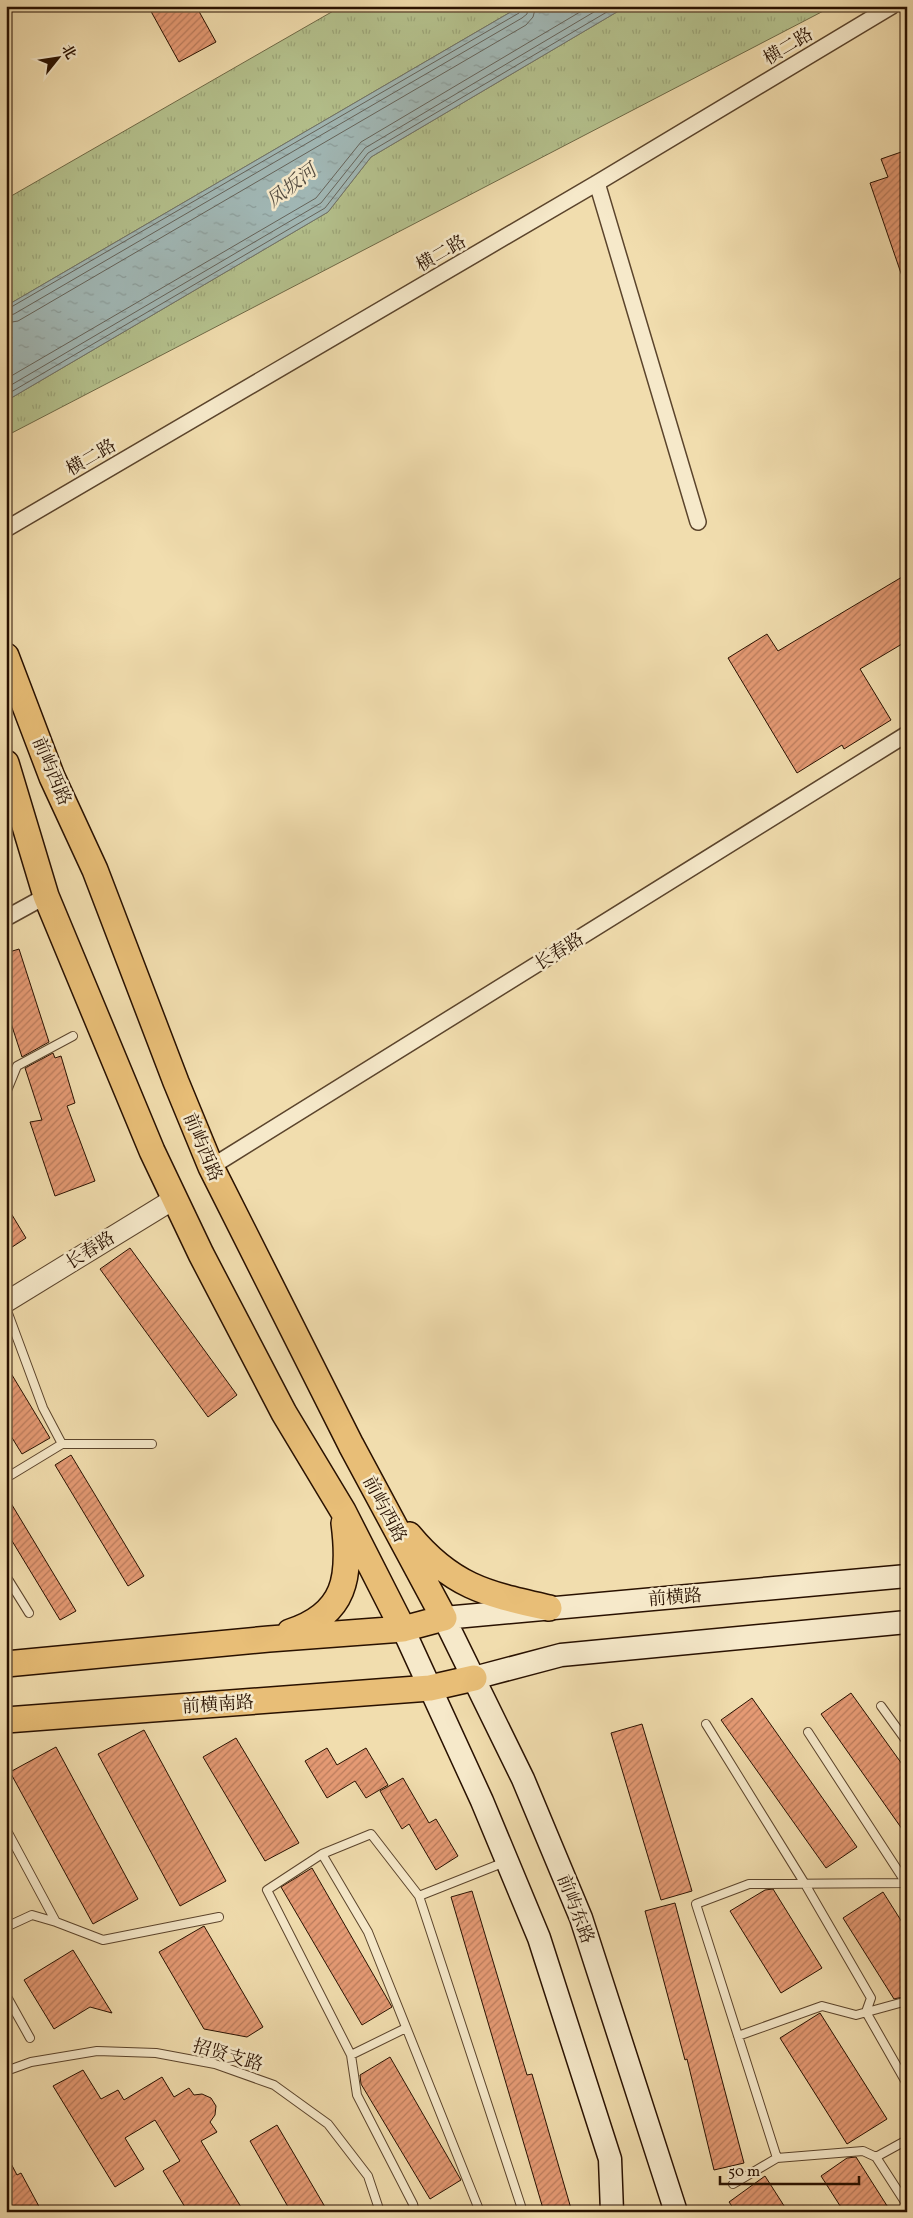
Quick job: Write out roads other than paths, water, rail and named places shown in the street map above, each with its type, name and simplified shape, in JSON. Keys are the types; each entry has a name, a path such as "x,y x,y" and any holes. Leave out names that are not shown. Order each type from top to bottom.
{"main road":[{"name":"前屿西路","path":"6,656 52,777 95,870 176,1082 211,1167 351,1445 444,1618"},
{"path":"6,763 46,896 174,1199 284,1413 343,1511 403,1629 482,1801 539,1938 610,2159 612,2212"},
{"path":"351,1445 405,1530 423,1552 474,1588 495,1596 550,1608"},
{"path":"269,1639 301,1629 320,1619 335,1604 341,1592 347,1567 343,1511"},
{"name":"前横路","path":"444,1618 907,1576"},
{"path":"6,1664 269,1639 403,1629 444,1618"},
{"name":"前屿东路","path":"444,1618 523,1779 580,1918 676,2212"},
{"path":"474,1678 561,1655 907,1622"},
{"name":"前横南路","path":"6,1720 430,1688 474,1678"}],"street":[{"name":"横二路","path":"6,528 596,183 892,6"},
{"path":"596,183 698,522"},
{"name":"长春路","path":"211,1167 907,734"},
{"path":"6,918 46,896"},
{"name":"长春路","path":"6,1302 174,1199"}],"lane":[{"path":"6,1093 17,1066 73,1036"},
{"path":"6,1308 43,1408 62,1444"},
{"path":"6,1478 62,1444 152,1444"},
{"path":"6,1576 28,1613"},
{"path":"881,1706 907,1742"},
{"path":"706,1724 805,1884 871,1998 866,2012 907,2084"},
{"path":"808,1732 907,1883"},
{"path":"6,1829 56,1922"},
{"path":"414,2212 413,2204 357,2095 351,2055 266,1890 322,1854 371,1834 419,1896 523,2212"},
{"path":"322,1854 368,1932 480,2212"},
{"path":"419,1896 507,1861"},
{"path":"777,2158 696,1904 749,1884 907,1883"},
{"path":"6,1927 32,1915 103,1940 219,1917"},
{"path":"6,1995 30,2038"},
{"path":"738,2036 822,2006 856,2015 907,2001"},
{"path":"351,2055 406,2028"},
{"name":"招贤支路","path":"6,2071 31,2062 97,2051 156,2053 215,2064 274,2085 328,2124 368,2176 380,2212"},
{"path":"876,2157 907,2140"},
{"path":"732,2184 777,2158 864,2151 876,2157 907,2205"}],"water":[{"name":"凤坂河","path":"521,6 627,6 371,157 328,212 6,401 6,306"}]}
